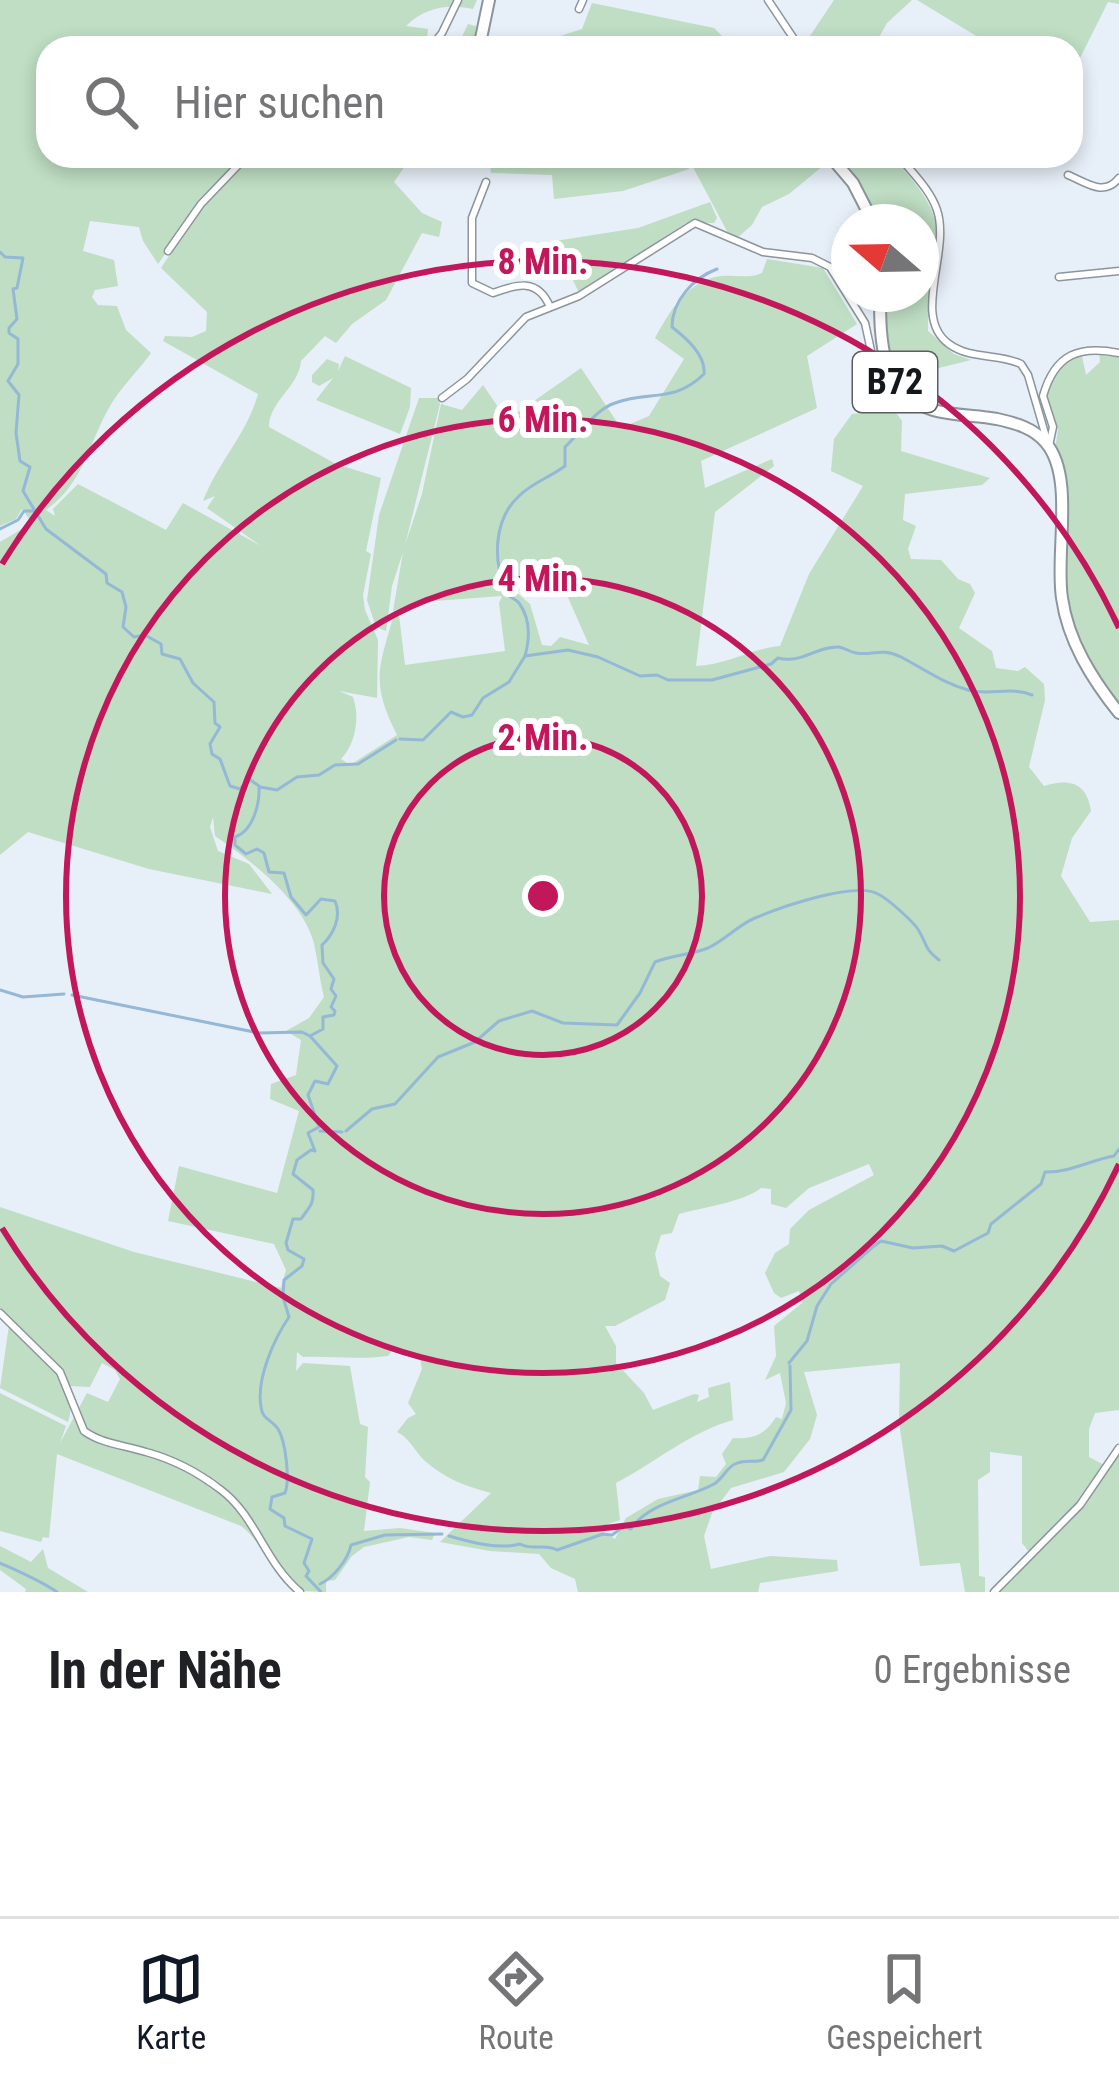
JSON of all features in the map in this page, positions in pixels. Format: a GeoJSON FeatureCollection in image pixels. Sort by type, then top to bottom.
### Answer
{"type":"FeatureCollection","features":[{"type":"Feature","properties":{"kind":"main road"},"geometry":{"type":"LineString","coordinates":[[482,36],[489,0]]}},
{"type":"Feature","properties":{"kind":"main road"},"geometry":{"type":"LineString","coordinates":[[841,168],[864,204]]}},
{"type":"Feature","properties":{"kind":"main road","name":"B72"},"geometry":{"type":"LineString","coordinates":[[881,312],[884,360],[899,388],[916,403],[1025,427],[1049,446]]}},
{"type":"Feature","properties":{"kind":"main road"},"geometry":{"type":"LineString","coordinates":[[1049,446],[1060,483],[1064,611],[1076,648],[1119,713]]}},
{"type":"Feature","properties":{"kind":"street"},"geometry":{"type":"LineString","coordinates":[[440,36],[458,0]]}},
{"type":"Feature","properties":{"kind":"street"},"geometry":{"type":"LineString","coordinates":[[579,9],[583,0]]}},
{"type":"Feature","properties":{"kind":"street"},"geometry":{"type":"LineString","coordinates":[[769,0],[791,36]]}},
{"type":"Feature","properties":{"kind":"street"},"geometry":{"type":"LineString","coordinates":[[168,251],[236,168]]}},
{"type":"Feature","properties":{"kind":"street"},"geometry":{"type":"LineString","coordinates":[[908,168],[930,196],[940,223],[941,255],[931,312],[937,333],[968,353],[1011,359],[1024,367],[1049,446]]}},
{"type":"Feature","properties":{"kind":"street"},"geometry":{"type":"LineString","coordinates":[[1069,176],[1101,189],[1110,188],[1119,178]]}},
{"type":"Feature","properties":{"kind":"street"},"geometry":{"type":"LineString","coordinates":[[486,182],[472,218],[472,283],[493,292],[515,284],[534,287],[550,307]]}},
{"type":"Feature","properties":{"kind":"street"},"geometry":{"type":"LineString","coordinates":[[442,398],[467,380],[526,317],[579,296],[686,225],[703,224],[768,254],[812,258],[830,267],[865,323],[880,392],[889,398],[899,388]]}},
{"type":"Feature","properties":{"kind":"street"},"geometry":{"type":"LineString","coordinates":[[1059,277],[1119,271]]}},
{"type":"Feature","properties":{"kind":"street"},"geometry":{"type":"LineString","coordinates":[[1049,446],[1053,428],[1042,396],[1055,371],[1078,351],[1094,348],[1119,353]]}},
{"type":"Feature","properties":{"kind":"street"},"geometry":{"type":"LineString","coordinates":[[0,1312],[60,1372],[84,1432],[103,1442],[170,1460],[220,1490],[240,1508],[277,1570],[300,1592]]}},
{"type":"Feature","properties":{"kind":"street"},"geometry":{"type":"LineString","coordinates":[[994,1592],[1080,1505],[1119,1448]]}},
{"type":"Feature","properties":{"kind":"green space"},"geometry":{"type":"Polygon","coordinates":[[[0,0],[477,0],[473,9],[437,8],[406,26],[428,29],[427,36],[36,36],[36,168],[235,168],[201,203],[158,264],[139,227],[90,221],[83,251],[114,260],[118,286],[95,290],[92,297],[98,305],[117,306],[126,330],[151,353],[110,406],[69,488],[46,510],[55,516],[53,509],[78,484],[166,530],[183,503],[261,546],[207,508],[215,496],[203,501],[258,394],[163,341],[165,336],[192,337],[206,331],[207,312],[161,268],[198,212],[240,168],[404,168],[394,182],[422,213],[442,222],[439,237],[422,233],[386,300],[352,324],[336,343],[325,336],[301,361],[270,418],[269,427],[336,464],[381,478],[366,551],[371,554],[363,595],[378,640],[377,698],[339,691],[353,697],[355,705],[353,738],[341,759],[350,765],[397,735],[380,687],[394,614],[399,615],[405,665],[505,651],[502,596],[420,602],[393,611],[403,552],[392,586],[386,631],[376,627],[367,600],[379,515],[419,398],[437,398],[440,404],[405,545],[422,494],[441,404],[462,410],[483,385],[507,420],[581,368],[621,428],[649,416],[684,359],[655,338],[686,293],[715,277],[762,273],[767,259],[823,268],[831,281],[831,312],[850,312],[857,324],[807,356],[817,408],[701,461],[705,488],[772,459],[774,466],[715,512],[696,666],[780,646],[809,574],[863,486],[831,471],[834,439],[852,414],[894,410],[902,421],[901,451],[990,478],[982,485],[905,494],[903,520],[916,526],[908,549],[911,559],[941,560],[975,593],[959,628],[992,651],[996,668],[1018,671],[1025,667],[1044,684],[1045,700],[1029,767],[1044,786],[1076,785],[1086,794],[1091,811],[1072,838],[1061,876],[1090,922],[1119,920],[1119,1410],[1095,1413],[1089,1429],[1089,1457],[1104,1465],[1079,1502],[1029,1552],[1022,1543],[1022,1456],[990,1452],[990,1472],[978,1480],[979,1576],[985,1577],[985,1592],[965,1592],[960,1563],[920,1566],[899,1422],[900,1363],[804,1372],[817,1415],[810,1439],[784,1472],[731,1488],[712,1513],[704,1536],[711,1569],[770,1556],[837,1560],[838,1571],[760,1583],[758,1592],[578,1592],[575,1579],[551,1568],[539,1554],[440,1542],[491,1493],[440,1472],[397,1432],[416,1414],[408,1403],[422,1369],[420,1358],[395,1347],[388,1356],[366,1358],[303,1357],[297,1352],[296,1371],[303,1363],[350,1366],[360,1424],[368,1427],[365,1477],[370,1482],[364,1531],[400,1528],[435,1533],[432,1540],[409,1537],[364,1547],[335,1580],[326,1581],[326,1592],[302,1591],[283,1575],[252,1525],[228,1498],[277,1570],[297,1592],[281,1577],[241,1526],[57,1454],[49,1538],[41,1542],[0,1531],[0,1393],[66,1426],[60,1443],[87,1393],[108,1402],[120,1379],[102,1363],[90,1387],[70,1386],[51,1357],[0,1308],[0,1207],[134,1252],[281,1288],[286,1270],[274,1244],[168,1221],[179,1166],[277,1193],[299,1111],[270,1099],[271,1084],[296,1075],[301,1040],[286,1031],[309,1018],[324,997],[307,925],[272,881],[215,836],[213,817],[210,827],[218,851],[249,864],[272,894],[149,869],[28,832],[0,855],[0,542],[32,523],[22,509],[16,519],[0,526],[0,0]],[[562,584],[514,590],[530,604],[542,645],[551,646],[560,637],[589,645],[562,584]],[[869,1164],[809,1188],[786,1208],[771,1204],[771,1189],[761,1188],[734,1201],[679,1214],[672,1233],[661,1235],[655,1254],[660,1276],[670,1283],[665,1300],[615,1326],[605,1326],[616,1346],[616,1363],[653,1410],[694,1394],[699,1395],[697,1402],[709,1397],[708,1388],[730,1382],[733,1420],[688,1440],[616,1483],[620,1520],[597,1528],[615,1539],[626,1518],[658,1499],[698,1490],[700,1476],[716,1477],[726,1464],[722,1454],[733,1438],[758,1435],[776,1417],[782,1419],[786,1403],[780,1373],[765,1380],[776,1356],[774,1326],[802,1303],[799,1291],[781,1298],[774,1293],[765,1273],[775,1253],[789,1244],[790,1229],[809,1210],[874,1175],[869,1164]]]}},
{"type":"Feature","properties":{"kind":"green space"},"geometry":{"type":"Polygon","coordinates":[[[834,0],[912,0],[880,36],[810,36],[834,0]]]}},
{"type":"Feature","properties":{"kind":"green space"},"geometry":{"type":"Polygon","coordinates":[[[917,0],[1119,0],[1119,4],[1108,2],[1083,52],[1083,36],[976,36],[917,0]]]}},
{"type":"Feature","properties":{"kind":"green space"},"geometry":{"type":"Polygon","coordinates":[[[592,3],[714,28],[722,36],[560,36],[582,29],[592,3]]]}},
{"type":"Feature","properties":{"kind":"green space"},"geometry":{"type":"Polygon","coordinates":[[[468,24],[476,26],[475,36],[462,36],[468,24]]]}},
{"type":"Feature","properties":{"kind":"green space"},"geometry":{"type":"Polygon","coordinates":[[[490,168],[689,169],[623,191],[554,199],[552,175],[491,173],[490,168]]]}},
{"type":"Feature","properties":{"kind":"green space"},"geometry":{"type":"Polygon","coordinates":[[[693,168],[821,168],[789,194],[762,207],[737,238],[728,233],[693,168]]]}},
{"type":"Feature","properties":{"kind":"green space"},"geometry":{"type":"Polygon","coordinates":[[[842,168],[902,168],[929,204],[865,204],[842,168]]]}},
{"type":"Feature","properties":{"kind":"green space"},"geometry":{"type":"Polygon","coordinates":[[[710,202],[717,218],[714,223],[686,223],[579,293],[555,241],[638,228],[710,202]]]}},
{"type":"Feature","properties":{"kind":"green space"},"geometry":{"type":"Polygon","coordinates":[[[885,312],[929,312],[928,331],[954,354],[971,360],[923,372],[904,370],[898,381],[886,349],[885,312]]]}},
{"type":"Feature","properties":{"kind":"green space"},"geometry":{"type":"Polygon","coordinates":[[[1099,351],[1119,355],[1119,705],[1086,656],[1067,607],[1055,449],[1058,430],[1045,398],[1068,361],[1081,352],[1086,375],[1100,362],[1099,351]]]}},
{"type":"Feature","properties":{"kind":"green space"},"geometry":{"type":"Polygon","coordinates":[[[345,356],[411,388],[400,434],[316,400],[333,378],[319,386],[312,382],[312,375],[327,359],[339,364],[338,371],[345,356]]]}},
{"type":"Feature","properties":{"kind":"green space"},"geometry":{"type":"Polygon","coordinates":[[[9,1325],[62,1381],[71,1408],[68,1422],[0,1388],[9,1325]]]}},
{"type":"Feature","properties":{"kind":"green space"},"geometry":{"type":"Polygon","coordinates":[[[1119,1448],[1119,1592],[994,1592],[1080,1505],[1119,1448]]]}},
{"type":"Feature","properties":{"kind":"green space"},"geometry":{"type":"Polygon","coordinates":[[[0,1546],[31,1562],[43,1549],[48,1568],[88,1592],[25,1592],[0,1570],[0,1546]]]}},
{"type":"Feature","properties":{"kind":"waterway"},"geometry":{"type":"LineString","coordinates":[[0,252],[23,258],[13,289],[17,319],[9,328],[18,339],[18,364],[8,381],[19,395],[20,461],[30,467],[23,491],[46,529],[106,574],[107,583],[122,592],[123,627],[134,637],[145,635],[161,644],[162,654],[180,659],[193,683],[214,702],[215,723],[220,727],[210,744],[212,754],[220,759],[230,786],[240,789],[249,779],[259,786],[254,816],[235,837],[235,845],[246,854],[257,849],[264,853],[269,872],[284,873],[291,897],[306,915],[321,899],[335,901],[337,907],[335,925],[322,945],[323,963],[334,979],[331,989],[336,996],[331,1007],[335,1011],[323,1017],[323,1029],[310,1036],[337,1066],[328,1084],[315,1081],[308,1095],[319,1127],[308,1133],[315,1151],[297,1160],[293,1174],[313,1190],[313,1199],[301,1219],[293,1219],[286,1243],[288,1250],[304,1259],[284,1280],[289,1317],[268,1360],[260,1396],[263,1414],[281,1435],[286,1461],[285,1493],[272,1497],[270,1509],[284,1518],[285,1526],[312,1539],[304,1563],[309,1571],[306,1576],[321,1592]]}},
{"type":"Feature","properties":{"kind":"waterway"},"geometry":{"type":"LineString","coordinates":[[525,656],[525,615],[507,594],[499,567],[504,517],[524,491],[565,466],[565,447],[601,410],[628,399],[682,389],[704,374],[698,354],[672,327],[673,317],[686,292],[717,269]]}},
{"type":"Feature","properties":{"kind":"waterway"},"geometry":{"type":"LineString","coordinates":[[0,529],[24,511],[37,511]]}},
{"type":"Feature","properties":{"kind":"waterway"},"geometry":{"type":"LineString","coordinates":[[400,739],[423,740],[451,712],[472,715],[483,698],[509,682],[525,656],[568,650],[598,657],[640,676],[712,680],[778,658],[795,659],[839,647],[856,653],[894,654],[968,690],[1032,695]]}},
{"type":"Feature","properties":{"kind":"waterway"},"geometry":{"type":"LineString","coordinates":[[260,787],[277,790],[297,777],[319,775],[335,765],[358,764],[396,740]]}},
{"type":"Feature","properties":{"kind":"waterway"},"geometry":{"type":"LineString","coordinates":[[346,1131],[372,1109],[395,1104],[438,1057],[475,1042],[499,1021],[532,1011],[563,1023],[617,1025],[655,962],[708,948],[749,921],[799,902],[853,891],[878,894],[912,922],[939,960]]}},
{"type":"Feature","properties":{"kind":"waterway"},"geometry":{"type":"LineString","coordinates":[[0,990],[23,997],[64,994]]}},
{"type":"Feature","properties":{"kind":"waterway"},"geometry":{"type":"LineString","coordinates":[[72,995],[259,1033],[310,1036]]}},
{"type":"Feature","properties":{"kind":"waterway"},"geometry":{"type":"LineString","coordinates":[[320,1131],[342,1132]]}},
{"type":"Feature","properties":{"kind":"waterway"},"geometry":{"type":"LineString","coordinates":[[789,1363],[807,1341],[817,1306],[831,1284],[881,1241],[954,1251],[988,1233],[991,1224],[1041,1184],[1045,1172],[1114,1156],[1119,1149]]}},
{"type":"Feature","properties":{"kind":"waterway"},"geometry":{"type":"LineString","coordinates":[[449,1536],[557,1550],[612,1535],[624,1526],[631,1529],[659,1507],[714,1484],[735,1464],[763,1460],[791,1410],[790,1366]]}},
{"type":"Feature","properties":{"kind":"waterway"},"geometry":{"type":"LineString","coordinates":[[320,1584],[339,1568],[351,1545],[385,1535],[442,1534]]}},
{"type":"Feature","properties":{"kind":"waterway"},"geometry":{"type":"LineString","coordinates":[[0,1563],[57,1592]]}}]}
